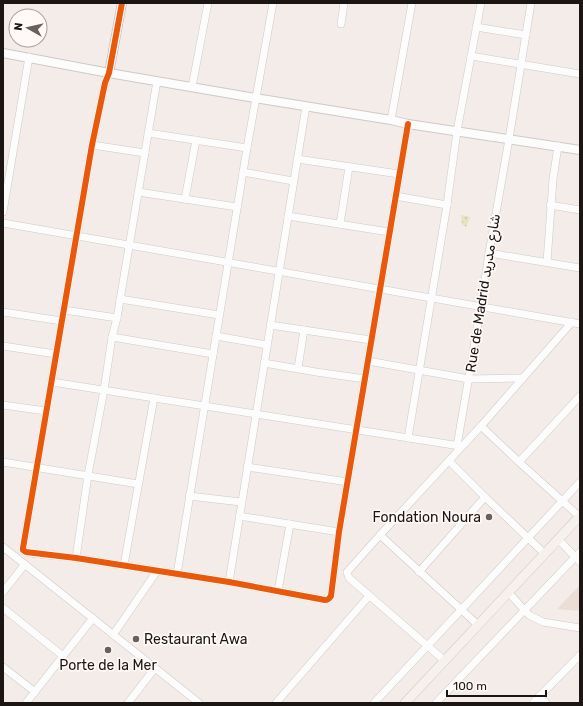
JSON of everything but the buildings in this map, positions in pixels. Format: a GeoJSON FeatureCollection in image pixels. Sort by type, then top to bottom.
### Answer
{"type":"FeatureCollection","features":[{"type":"Feature","properties":{"kind":"main road"},"geometry":{"type":"LineString","coordinates":[[405,703],[580,517]]}},
{"type":"Feature","properties":{"kind":"street"},"geometry":{"type":"LineString","coordinates":[[122,3],[109,74],[105,83],[92,145],[46,411],[23,548],[23,550],[29,553],[124,565],[325,600],[330,598],[339,532],[408,124]]}},
{"type":"Feature","properties":{"kind":"street"},"geometry":{"type":"LineString","coordinates":[[192,87],[208,3]]}},
{"type":"Feature","properties":{"kind":"street"},"geometry":{"type":"LineString","coordinates":[[177,574],[255,98],[273,3]]}},
{"type":"Feature","properties":{"kind":"street"},"geometry":{"type":"LineString","coordinates":[[341,24],[344,3]]}},
{"type":"Feature","properties":{"kind":"street"},"geometry":{"type":"LineString","coordinates":[[391,120],[412,3]]}},
{"type":"Feature","properties":{"kind":"street"},"geometry":{"type":"LineString","coordinates":[[408,438],[447,205],[457,131],[481,3]]}},
{"type":"Feature","properties":{"kind":"street","name":"Rue de Madrid شارع مدريد"},"geometry":{"type":"LineString","coordinates":[[459,446],[468,379],[522,65],[531,3]]}},
{"type":"Feature","properties":{"kind":"street"},"geometry":{"type":"LineString","coordinates":[[476,27],[526,35]]}},
{"type":"Feature","properties":{"kind":"street"},"geometry":{"type":"LineString","coordinates":[[3,53],[30,57],[109,74],[408,124],[580,150]]}},
{"type":"Feature","properties":{"kind":"street"},"geometry":{"type":"LineString","coordinates":[[471,56],[580,74]]}},
{"type":"Feature","properties":{"kind":"street"},"geometry":{"type":"LineString","coordinates":[[3,212],[30,57]]}},
{"type":"Feature","properties":{"kind":"street"},"geometry":{"type":"LineString","coordinates":[[76,558],[88,475],[112,337],[117,318],[157,81]]}},
{"type":"Feature","properties":{"kind":"street"},"geometry":{"type":"LineString","coordinates":[[228,582],[306,106]]}},
{"type":"Feature","properties":{"kind":"street"},"geometry":{"type":"LineString","coordinates":[[148,133],[247,148]]}},
{"type":"Feature","properties":{"kind":"street"},"geometry":{"type":"LineString","coordinates":[[185,199],[196,140]]}},
{"type":"Feature","properties":{"kind":"street"},"geometry":{"type":"LineString","coordinates":[[92,145],[145,153]]}},
{"type":"Feature","properties":{"kind":"street"},"geometry":{"type":"LineString","coordinates":[[547,262],[550,206],[558,146]]}},
{"type":"Feature","properties":{"kind":"street"},"geometry":{"type":"LineString","coordinates":[[297,159],[399,174]]}},
{"type":"Feature","properties":{"kind":"street"},"geometry":{"type":"LineString","coordinates":[[340,224],[349,167]]}},
{"type":"Feature","properties":{"kind":"street"},"geometry":{"type":"LineString","coordinates":[[243,172],[293,181]]}},
{"type":"Feature","properties":{"kind":"street"},"geometry":{"type":"LineString","coordinates":[[138,192],[237,207]]}},
{"type":"Feature","properties":{"kind":"street"},"geometry":{"type":"LineString","coordinates":[[395,196],[447,205]]}},
{"type":"Feature","properties":{"kind":"street"},"geometry":{"type":"LineString","coordinates":[[550,206],[580,210]]}},
{"type":"Feature","properties":{"kind":"street"},"geometry":{"type":"LineString","coordinates":[[288,216],[389,232]]}},
{"type":"Feature","properties":{"kind":"street"},"geometry":{"type":"LineString","coordinates":[[3,223],[580,324]]}},
{"type":"Feature","properties":{"kind":"street"},"geometry":{"type":"LineString","coordinates":[[489,253],[580,268]]}},
{"type":"Feature","properties":{"kind":"street"},"geometry":{"type":"LineString","coordinates":[[120,298],[219,315]]}},
{"type":"Feature","properties":{"kind":"street"},"geometry":{"type":"LineString","coordinates":[[64,310],[117,318]]}},
{"type":"Feature","properties":{"kind":"street"},"geometry":{"type":"LineString","coordinates":[[3,312],[62,321]]}},
{"type":"Feature","properties":{"kind":"street"},"geometry":{"type":"LineString","coordinates":[[445,661],[349,578],[347,572],[449,461],[459,446],[481,426],[572,322]]}},
{"type":"Feature","properties":{"kind":"street"},"geometry":{"type":"LineString","coordinates":[[270,325],[371,340]]}},
{"type":"Feature","properties":{"kind":"street"},"geometry":{"type":"LineString","coordinates":[[298,368],[304,330]]}},
{"type":"Feature","properties":{"kind":"street"},"geometry":{"type":"LineString","coordinates":[[216,336],[267,345]]}},
{"type":"Feature","properties":{"kind":"street"},"geometry":{"type":"LineString","coordinates":[[112,337],[213,354]]}},
{"type":"Feature","properties":{"kind":"street"},"geometry":{"type":"LineString","coordinates":[[3,346],[56,354]]}},
{"type":"Feature","properties":{"kind":"street"},"geometry":{"type":"LineString","coordinates":[[368,361],[468,379],[523,378]]}},
{"type":"Feature","properties":{"kind":"street"},"geometry":{"type":"LineString","coordinates":[[264,363],[365,379]]}},
{"type":"Feature","properties":{"kind":"street"},"geometry":{"type":"LineString","coordinates":[[52,382],[459,446]]}},
{"type":"Feature","properties":{"kind":"street"},"geometry":{"type":"LineString","coordinates":[[519,462],[580,396]]}},
{"type":"Feature","properties":{"kind":"street"},"geometry":{"type":"LineString","coordinates":[[124,565],[154,398]]}},
{"type":"Feature","properties":{"kind":"street"},"geometry":{"type":"LineString","coordinates":[[3,405],[46,411]]}},
{"type":"Feature","properties":{"kind":"street"},"geometry":{"type":"LineString","coordinates":[[481,426],[580,517]]}},
{"type":"Feature","properties":{"kind":"street"},"geometry":{"type":"LineString","coordinates":[[449,461],[485,498],[545,554]]}},
{"type":"Feature","properties":{"kind":"street"},"geometry":{"type":"LineString","coordinates":[[3,462],[138,484]]}},
{"type":"Feature","properties":{"kind":"street"},"geometry":{"type":"LineString","coordinates":[[247,467],[348,482]]}},
{"type":"Feature","properties":{"kind":"street"},"geometry":{"type":"LineString","coordinates":[[374,703],[580,482]]}},
{"type":"Feature","properties":{"kind":"street"},"geometry":{"type":"LineString","coordinates":[[189,496],[241,502]]}},
{"type":"Feature","properties":{"kind":"street"},"geometry":{"type":"LineString","coordinates":[[419,572],[485,498]]}},
{"type":"Feature","properties":{"kind":"street"},"geometry":{"type":"LineString","coordinates":[[239,516],[339,532]]}},
{"type":"Feature","properties":{"kind":"street"},"geometry":{"type":"LineString","coordinates":[[278,591],[290,524]]}},
{"type":"Feature","properties":{"kind":"street"},"geometry":{"type":"LineString","coordinates":[[380,535],[478,625]]}},
{"type":"Feature","properties":{"kind":"street"},"geometry":{"type":"LineString","coordinates":[[436,703],[578,557],[558,539]]}},
{"type":"Feature","properties":{"kind":"street"},"geometry":{"type":"LineString","coordinates":[[3,547],[155,668],[190,700],[199,703]]}},
{"type":"Feature","properties":{"kind":"street"},"geometry":{"type":"LineString","coordinates":[[3,592],[25,564]]}},
{"type":"Feature","properties":{"kind":"street"},"geometry":{"type":"LineString","coordinates":[[113,635],[157,571]]}},
{"type":"Feature","properties":{"kind":"street"},"geometry":{"type":"LineString","coordinates":[[508,593],[529,615],[543,622],[580,628]]}},
{"type":"Feature","properties":{"kind":"street"},"geometry":{"type":"LineString","coordinates":[[276,703],[369,596]]}},
{"type":"Feature","properties":{"kind":"street"},"geometry":{"type":"LineString","coordinates":[[3,608],[62,656]]}},
{"type":"Feature","properties":{"kind":"street"},"geometry":{"type":"LineString","coordinates":[[26,703],[93,618]]}},
{"type":"Feature","properties":{"kind":"street"},"geometry":{"type":"LineString","coordinates":[[533,703],[580,655]]}},
{"type":"Feature","properties":{"kind":"street"},"geometry":{"type":"LineString","coordinates":[[3,667],[35,692]]}},
{"type":"Feature","properties":{"kind":"street"},"geometry":{"type":"LineString","coordinates":[[128,703],[155,668]]}},
{"type":"Feature","properties":{"kind":"street"},"geometry":{"type":"LineString","coordinates":[[539,696],[546,703]]}},
{"type":"Feature","properties":{"kind":"shaded area"},"geometry":{"type":"Polygon","coordinates":[[[580,585],[580,611],[557,609],[580,585]]]}},
{"type":"Feature","properties":{"kind":"green space"},"geometry":{"type":"Polygon","coordinates":[[[461,215],[470,217],[466,227],[462,224],[461,215]]]}},
{"type":"Feature","properties":{"kind":"cycle path"},"geometry":{"type":"LineString","coordinates":[[122,3],[109,73],[105,83],[92,145],[23,548],[26,552],[76,558],[229,582],[325,600],[330,598],[339,532],[408,124]]}},
{"type":"Feature","properties":{"kind":"place","name":"Fondation Noura"},"geometry":{"type":"Point","coordinates":[489,517]}},
{"type":"Feature","properties":{"kind":"place","name":"Restaurant Awa"},"geometry":{"type":"Point","coordinates":[136,639]}},
{"type":"Feature","properties":{"kind":"place","name":"Porte de la Mer"},"geometry":{"type":"Point","coordinates":[108,650]}}]}
